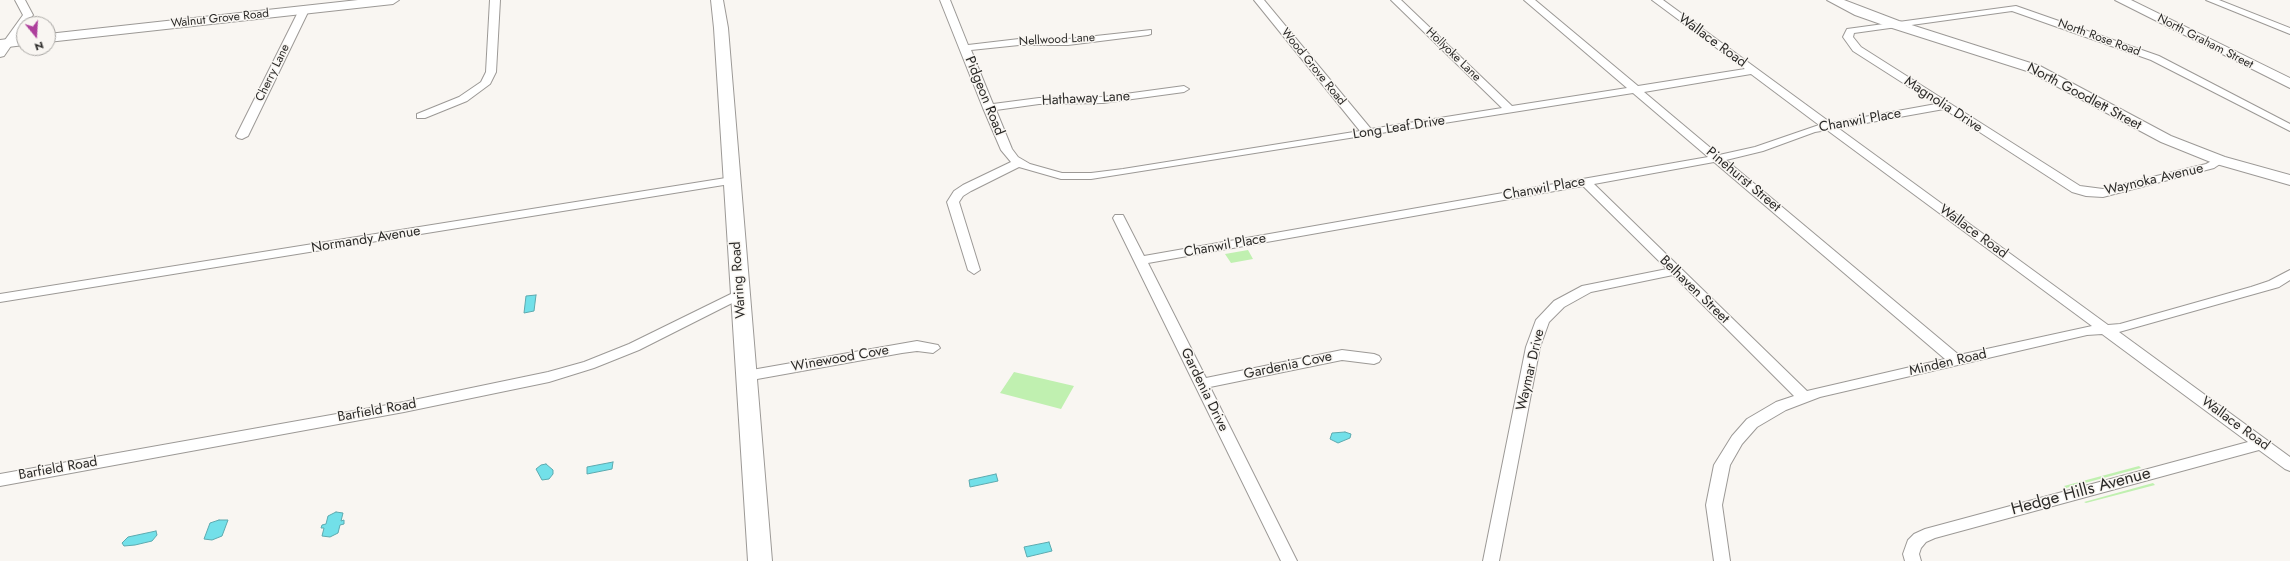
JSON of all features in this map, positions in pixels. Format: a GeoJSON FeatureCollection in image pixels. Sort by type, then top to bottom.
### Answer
{"type":"FeatureCollection","features":[{"type":"Feature","properties":{"kind":"main road","name":"Walnut Grove Road"},"geometry":{"type":"LineString","coordinates":[[56,37],[393,0]]}},
{"type":"Feature","properties":{"kind":"main road","name":"Waring Road"},"geometry":{"type":"LineString","coordinates":[[717,0],[721,28],[739,294],[760,561]]}},
{"type":"Feature","properties":{"kind":"main road","name":"North Goodlett Street"},"geometry":{"type":"LineString","coordinates":[[1833,0],[1860,12],[1894,24],[1992,54],[2035,69],[2141,128],[2219,160],[2290,180]]}},
{"type":"Feature","properties":{"kind":"main road","name":"North Graham Street"},"geometry":{"type":"LineString","coordinates":[[2121,0],[2290,84]]}},
{"type":"Feature","properties":{"kind":"main road"},"geometry":{"type":"LineString","coordinates":[[3,47],[16,43]]}},
{"type":"Feature","properties":{"kind":"street"},"geometry":{"type":"LineString","coordinates":[[3,47],[28,15],[20,0]]}},
{"type":"Feature","properties":{"kind":"street"},"geometry":{"type":"LineString","coordinates":[[421,116],[463,98],[485,84],[490,72],[495,0]]}},
{"type":"Feature","properties":{"kind":"street","name":"Pidgeon Road"},"geometry":{"type":"LineString","coordinates":[[945,0],[988,108],[1007,150],[1019,162],[1044,172]]}},
{"type":"Feature","properties":{"kind":"street","name":"Wood Grove Road"},"geometry":{"type":"LineString","coordinates":[[1259,0],[1368,133]]}},
{"type":"Feature","properties":{"kind":"street","name":"Hollyoke Lane"},"geometry":{"type":"LineString","coordinates":[[1396,0],[1510,110]]}},
{"type":"Feature","properties":{"kind":"street","name":"Pinehurst Street"},"geometry":{"type":"LineString","coordinates":[[1529,0],[1958,360]]}},
{"type":"Feature","properties":{"kind":"street","name":"Wallace Road"},"geometry":{"type":"LineString","coordinates":[[1657,0],[2290,465]]}},
{"type":"Feature","properties":{"kind":"street"},"geometry":{"type":"LineString","coordinates":[[2211,0],[2287,29]]}},
{"type":"Feature","properties":{"kind":"street","name":"North Rose Road"},"geometry":{"type":"LineString","coordinates":[[1894,24],[2013,8],[2030,12],[2155,58],[2290,128]]}},
{"type":"Feature","properties":{"kind":"street","name":"Cherry Lane"},"geometry":{"type":"LineString","coordinates":[[242,136],[304,10]]}},
{"type":"Feature","properties":{"kind":"street","name":"Magnolia Drive"},"geometry":{"type":"LineString","coordinates":[[1894,24],[1850,31],[1848,37],[1857,49],[2067,185],[2086,195]]}},
{"type":"Feature","properties":{"kind":"street","name":"Nellwood Lane"},"geometry":{"type":"LineString","coordinates":[[965,48],[1019,42],[1068,42],[1148,32]]}},
{"type":"Feature","properties":{"kind":"street","name":"Long Leaf Drive"},"geometry":{"type":"LineString","coordinates":[[1044,172],[1061,176],[1091,176],[1753,71]]}},
{"type":"Feature","properties":{"kind":"street","name":"Hathaway Lane"},"geometry":{"type":"LineString","coordinates":[[988,108],[1039,101],[1103,100],[1184,89]]}},
{"type":"Feature","properties":{"kind":"street","name":"Chanwil Place"},"geometry":{"type":"LineString","coordinates":[[1140,261],[1717,158],[1754,150],[1804,131],[1945,106]]}},
{"type":"Feature","properties":{"kind":"street","name":"Waynoka Avenue"},"geometry":{"type":"LineString","coordinates":[[2086,195],[2103,193],[2200,169],[2219,160]]}},
{"type":"Feature","properties":{"kind":"street"},"geometry":{"type":"LineString","coordinates":[[974,270],[953,202],[958,194],[967,188],[1019,162]]}},
{"type":"Feature","properties":{"kind":"street","name":"Normandy Avenue"},"geometry":{"type":"LineString","coordinates":[[0,298],[732,181]]}},
{"type":"Feature","properties":{"kind":"street","name":"Belhaven Street"},"geometry":{"type":"LineString","coordinates":[[1585,181],[1804,397]]}},
{"type":"Feature","properties":{"kind":"street","name":"Gardenia Drive"},"geometry":{"type":"LineString","coordinates":[[1119,218],[1289,561]]}},
{"type":"Feature","properties":{"kind":"street","name":"Waymar Drive"},"geometry":{"type":"LineString","coordinates":[[1491,561],[1533,347],[1543,320],[1559,304],[1582,291],[1675,271]]}},
{"type":"Feature","properties":{"kind":"street","name":"Minden Road"},"geometry":{"type":"LineString","coordinates":[[1722,561],[1714,505],[1719,475],[1729,452],[1752,423],[1781,406],[1804,397],[1958,360],[2087,331],[2106,330],[2256,290],[2274,284],[2290,274]]}},
{"type":"Feature","properties":{"kind":"street","name":"Barfield Road"},"geometry":{"type":"LineString","coordinates":[[0,480],[404,407],[549,377],[589,365],[634,347],[739,294]]}},
{"type":"Feature","properties":{"kind":"street","name":"Winewood Cove"},"geometry":{"type":"LineString","coordinates":[[746,376],[902,348],[922,346],[934,348]]}},
{"type":"Feature","properties":{"kind":"street","name":"Gardenia Cove"},"geometry":{"type":"LineString","coordinates":[[1201,384],[1342,355],[1360,355],[1374,359]]}},
{"type":"Feature","properties":{"kind":"street","name":"Hedge Hills Avenue"},"geometry":{"type":"LineString","coordinates":[[1912,558],[1914,545],[1920,538],[1931,533],[2262,444]]}},
{"type":"Feature","properties":{"kind":"green space"},"geometry":{"type":"Polygon","coordinates":[[[1248,250],[1253,259],[1231,263],[1225,254],[1248,250]]]}},
{"type":"Feature","properties":{"kind":"green space"},"geometry":{"type":"Polygon","coordinates":[[[1014,372],[1074,386],[1061,409],[1000,393],[1014,372]]]}},
{"type":"Feature","properties":{"kind":"green space"},"geometry":{"type":"Polygon","coordinates":[[[2139,466],[2141,468],[2066,488],[2064,486],[2139,466]]]}},
{"type":"Feature","properties":{"kind":"green space"},"geometry":{"type":"Polygon","coordinates":[[[2153,483],[2155,485],[2086,503],[2084,502],[2153,483]]]}},
{"type":"Feature","properties":{"kind":"water"},"geometry":{"type":"Polygon","coordinates":[[[536,295],[534,311],[524,313],[526,296],[536,295]]]}},
{"type":"Feature","properties":{"kind":"water"},"geometry":{"type":"Polygon","coordinates":[[[1345,432],[1351,434],[1350,438],[1338,443],[1330,439],[1332,433],[1345,432]]]}},
{"type":"Feature","properties":{"kind":"water"},"geometry":{"type":"Polygon","coordinates":[[[613,462],[612,469],[587,474],[587,467],[613,462]]]}},
{"type":"Feature","properties":{"kind":"water"},"geometry":{"type":"Polygon","coordinates":[[[546,464],[553,470],[553,474],[549,479],[542,480],[536,469],[541,465],[546,464]]]}},
{"type":"Feature","properties":{"kind":"water"},"geometry":{"type":"Polygon","coordinates":[[[996,474],[998,481],[970,487],[969,480],[996,474]]]}},
{"type":"Feature","properties":{"kind":"water"},"geometry":{"type":"Polygon","coordinates":[[[336,512],[343,513],[341,521],[344,520],[344,524],[340,525],[338,533],[330,537],[322,536],[324,528],[321,528],[322,525],[326,524],[328,516],[336,512]]]}},
{"type":"Feature","properties":{"kind":"water"},"geometry":{"type":"Polygon","coordinates":[[[219,520],[228,520],[222,536],[212,540],[204,539],[210,523],[219,520]]]}},
{"type":"Feature","properties":{"kind":"water"},"geometry":{"type":"Polygon","coordinates":[[[156,531],[157,535],[152,541],[124,546],[122,543],[128,537],[156,531]]]}},
{"type":"Feature","properties":{"kind":"water"},"geometry":{"type":"Polygon","coordinates":[[[1049,542],[1052,551],[1027,557],[1024,547],[1049,542]]]}}]}
